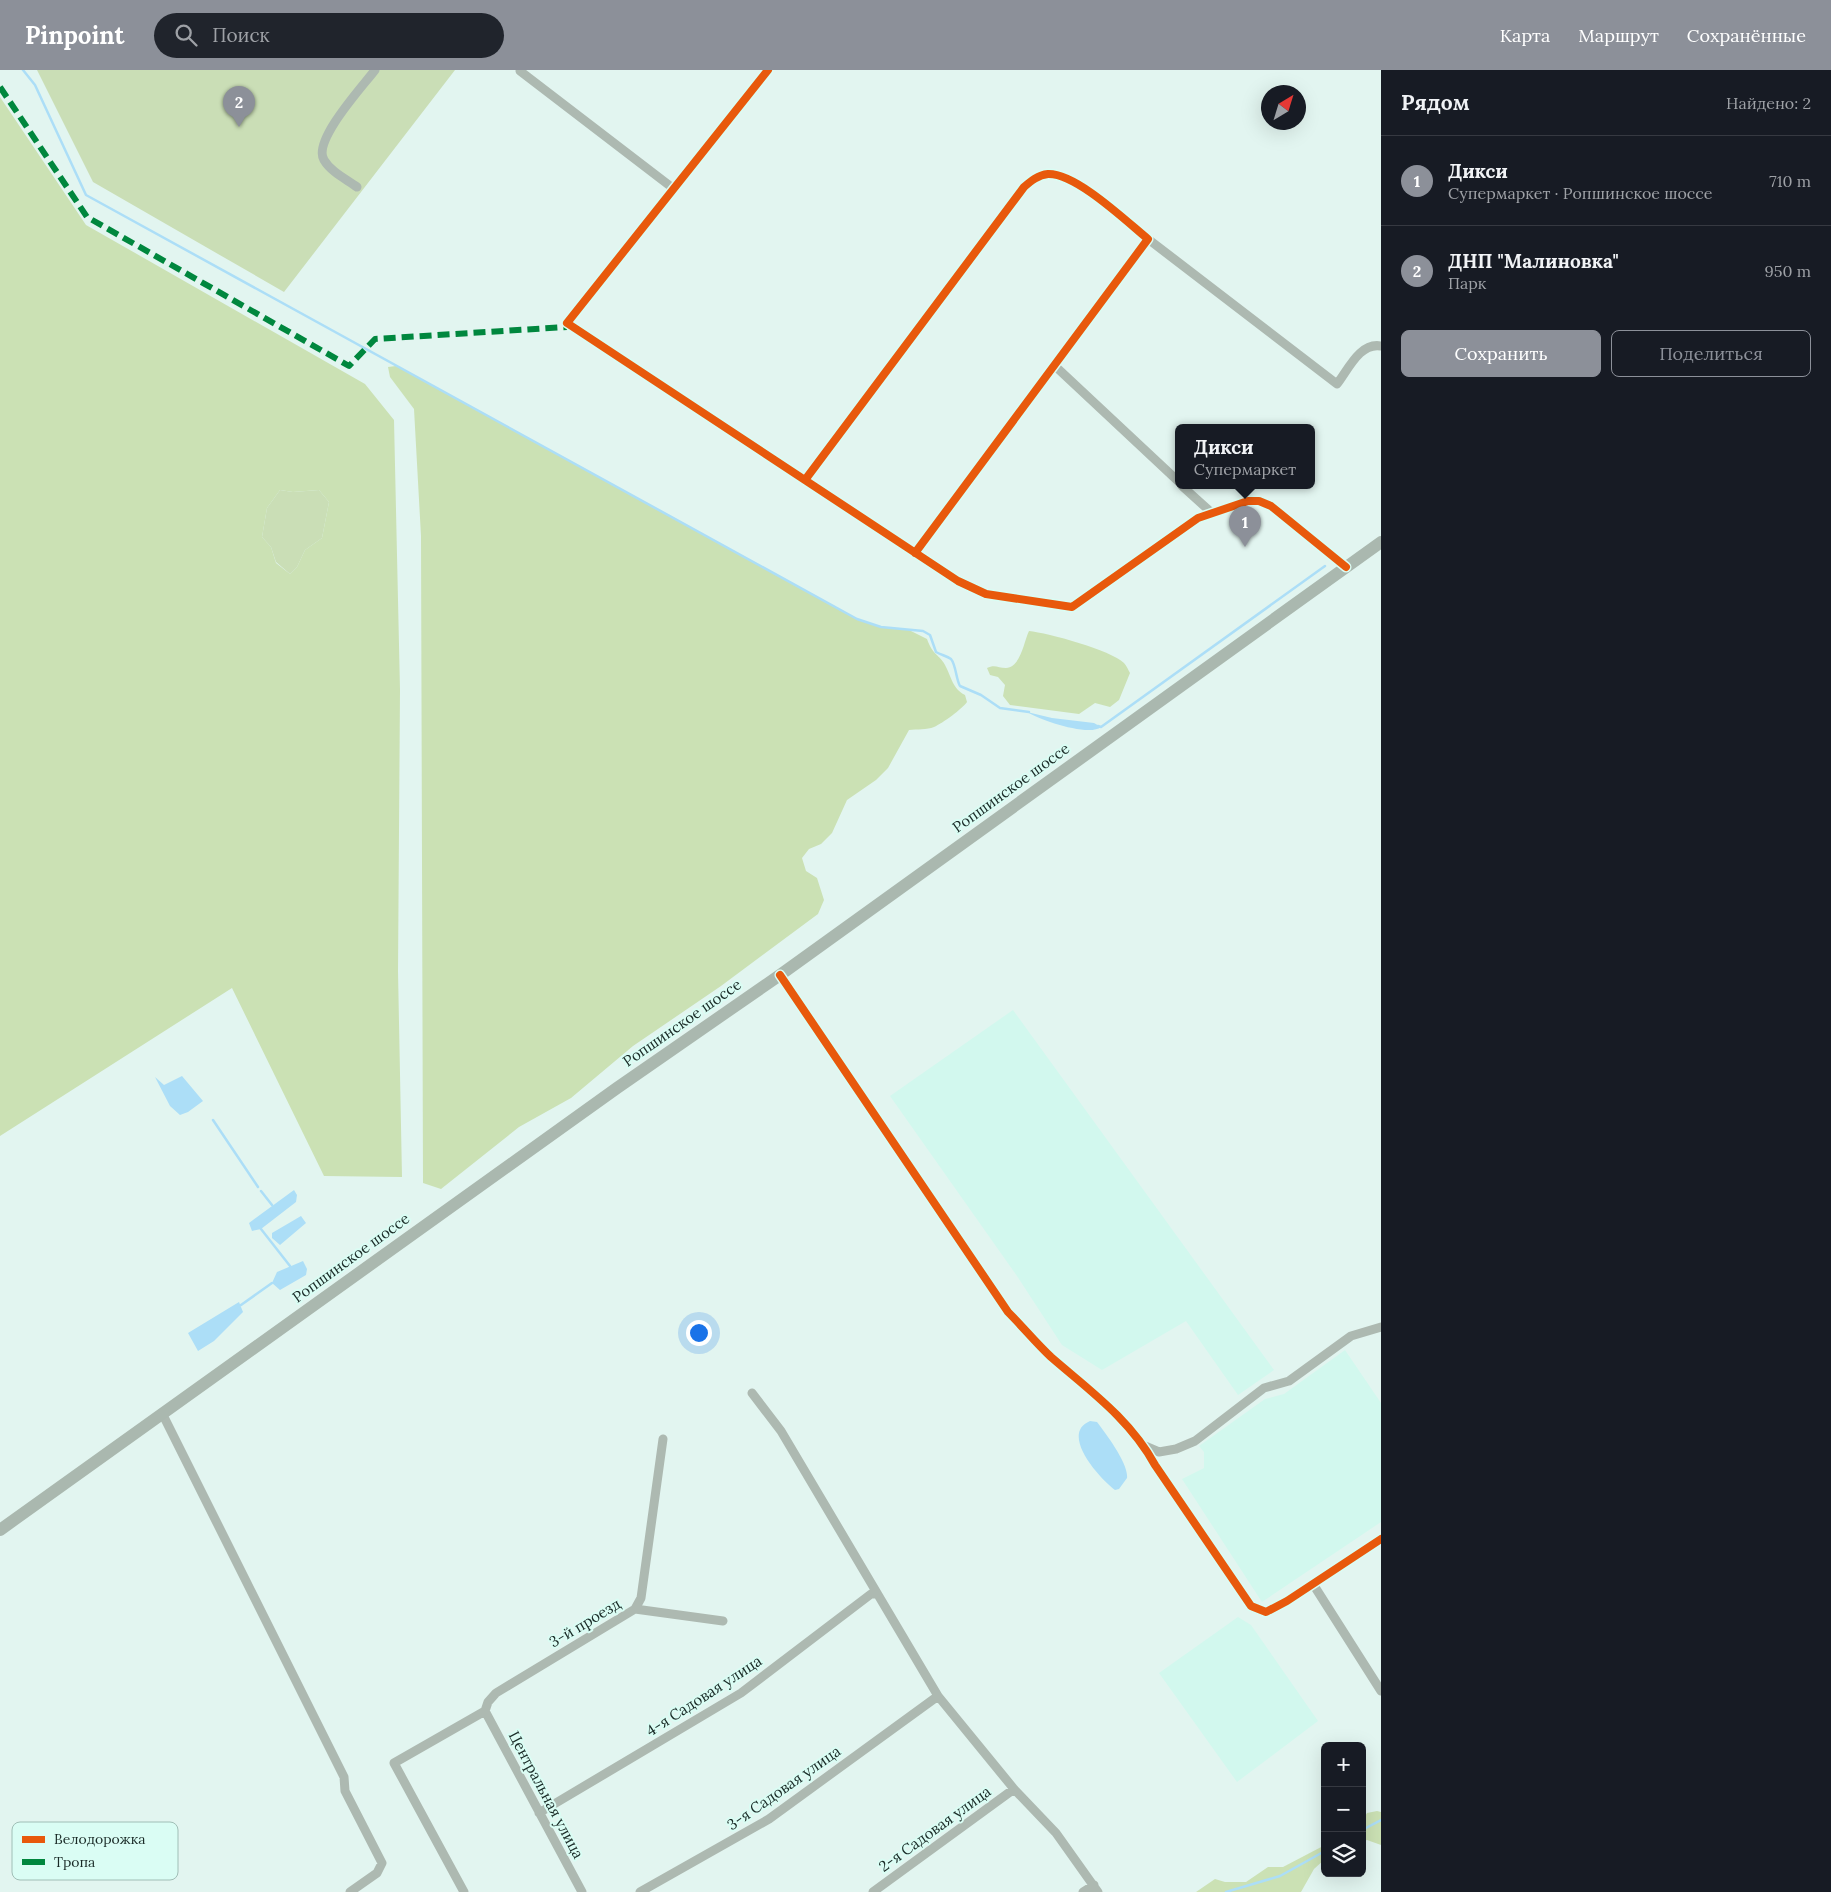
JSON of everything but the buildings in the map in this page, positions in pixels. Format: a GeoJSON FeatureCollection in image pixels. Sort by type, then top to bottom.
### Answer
{"type":"FeatureCollection","features":[{"type":"Feature","properties":{"kind":"main road","name":"Ропшинское шоссе"},"geometry":{"type":"LineString","coordinates":[[0,1530],[617,1088],[780,975],[1381,542]]}},
{"type":"Feature","properties":{"kind":"street"},"geometry":{"type":"LineString","coordinates":[[768,70],[567,324],[958,581],[986,594],[1072,608],[1198,518],[1248,501],[1259,501],[1271,506],[1346,568]]}},
{"type":"Feature","properties":{"kind":"street"},"geometry":{"type":"LineString","coordinates":[[357,187],[333,170],[323,160],[321,148],[326,134],[372,71]]}},
{"type":"Feature","properties":{"kind":"street"},"geometry":{"type":"LineString","coordinates":[[520,71],[674,189]]}},
{"type":"Feature","properties":{"kind":"street"},"geometry":{"type":"LineString","coordinates":[[805,480],[1018,194],[1033,179],[1047,174],[1061,176],[1080,186],[1337,384],[1362,350],[1375,345],[1381,346]]}},
{"type":"Feature","properties":{"kind":"street"},"geometry":{"type":"LineString","coordinates":[[915,553],[1148,239]]}},
{"type":"Feature","properties":{"kind":"street"},"geometry":{"type":"LineString","coordinates":[[1055,366],[1175,478]]}},
{"type":"Feature","properties":{"kind":"street"},"geometry":{"type":"LineString","coordinates":[[1185,489],[1212,513]]}},
{"type":"Feature","properties":{"kind":"street"},"geometry":{"type":"LineString","coordinates":[[780,975],[1008,1312],[1050,1356],[1087,1385],[1145,1446],[1155,1465],[1251,1606],[1266,1612],[1313,1584],[1379,1540]]}},
{"type":"Feature","properties":{"kind":"street"},"geometry":{"type":"LineString","coordinates":[[1145,1446],[1159,1452],[1176,1449],[1195,1441],[1264,1388],[1289,1381],[1351,1336],[1381,1327]]}},
{"type":"Feature","properties":{"kind":"street"},"geometry":{"type":"LineString","coordinates":[[752,1393],[781,1431],[938,1696],[1014,1789],[1056,1833],[1096,1888],[1084,1892]]}},
{"type":"Feature","properties":{"kind":"street"},"geometry":{"type":"LineString","coordinates":[[162,1413],[344,1777],[345,1791],[382,1864],[378,1873],[350,1892]]}},
{"type":"Feature","properties":{"kind":"street","name":"3-й проезд"},"geometry":{"type":"LineString","coordinates":[[485,1710],[488,1702],[496,1693],[634,1609],[641,1598],[663,1439]]}},
{"type":"Feature","properties":{"kind":"street"},"geometry":{"type":"LineString","coordinates":[[1313,1584],[1381,1690]]}},
{"type":"Feature","properties":{"kind":"street","name":"4-я Садовая улица"},"geometry":{"type":"LineString","coordinates":[[540,1813],[741,1693],[871,1594],[877,1594]]}},
{"type":"Feature","properties":{"kind":"street"},"geometry":{"type":"LineString","coordinates":[[634,1609],[723,1621]]}},
{"type":"Feature","properties":{"kind":"street","name":"3-я Садовая улица"},"geometry":{"type":"LineString","coordinates":[[640,1892],[768,1819],[938,1696]]}},
{"type":"Feature","properties":{"kind":"street"},"geometry":{"type":"LineString","coordinates":[[464,1892],[394,1763],[485,1710]]}},
{"type":"Feature","properties":{"kind":"street","name":"Центральная улица"},"geometry":{"type":"LineString","coordinates":[[485,1710],[582,1892]]}},
{"type":"Feature","properties":{"kind":"street","name":"2-я Садовая улица"},"geometry":{"type":"LineString","coordinates":[[873,1892],[1014,1789]]}},
{"type":"Feature","properties":{"kind":"shaded area"},"geometry":{"type":"Polygon","coordinates":[[[37,70],[455,70],[284,292],[93,182],[37,70]]]}},
{"type":"Feature","properties":{"kind":"shaded area"},"geometry":{"type":"Polygon","coordinates":[[[280,490],[293,492],[319,490],[329,502],[322,538],[305,550],[297,567],[290,574],[276,562],[271,547],[262,537],[267,508],[280,490]]]}},
{"type":"Feature","properties":{"kind":"shaded area"},"geometry":{"type":"Polygon","coordinates":[[[1013,1010],[1274,1370],[1238,1395],[1186,1321],[1102,1370],[1062,1345],[1017,1276],[890,1096],[1013,1010]]]}},
{"type":"Feature","properties":{"kind":"shaded area"},"geometry":{"type":"Polygon","coordinates":[[[1345,1350],[1381,1403],[1381,1522],[1262,1602],[1182,1479],[1204,1468],[1204,1452],[1199,1446],[1265,1399],[1284,1394],[1345,1350]]]}},
{"type":"Feature","properties":{"kind":"shaded area"},"geometry":{"type":"Polygon","coordinates":[[[1238,1617],[1251,1625],[1318,1721],[1237,1782],[1159,1673],[1238,1617]]]}},
{"type":"Feature","properties":{"kind":"green space"},"geometry":{"type":"Polygon","coordinates":[[[0,97],[86,225],[365,384],[394,420],[400,690],[398,971],[402,1177],[324,1176],[232,988],[0,1136],[0,97]],[[280,490],[267,508],[262,537],[271,547],[276,563],[290,574],[297,567],[305,550],[322,538],[329,502],[319,490],[293,492],[280,490]]]}},
{"type":"Feature","properties":{"kind":"green space"},"geometry":{"type":"Polygon","coordinates":[[[396,366],[857,619],[881,627],[909,630],[927,639],[934,652],[945,665],[955,686],[965,695],[967,702],[952,716],[934,727],[909,730],[888,768],[876,780],[847,800],[832,833],[821,844],[809,849],[802,858],[806,871],[817,878],[824,900],[818,914],[721,986],[633,1046],[571,1098],[519,1127],[441,1189],[423,1183],[421,536],[414,409],[390,377],[388,367],[396,366]]]}},
{"type":"Feature","properties":{"kind":"green space"},"geometry":{"type":"Polygon","coordinates":[[[1029,631],[1050,635],[1093,648],[1124,663],[1130,673],[1119,700],[1110,707],[1095,703],[1079,714],[1010,705],[1003,696],[1005,685],[998,677],[990,675],[987,668],[994,666],[1011,667],[1019,658],[1029,631]]]}},
{"type":"Feature","properties":{"kind":"green space"},"geometry":{"type":"Polygon","coordinates":[[[1381,1812],[1381,1845],[1366,1840],[1367,1813],[1381,1812]]]}},
{"type":"Feature","properties":{"kind":"green space"},"geometry":{"type":"Polygon","coordinates":[[[1321,1847],[1321,1863],[1314,1869],[1301,1892],[1196,1892],[1215,1879],[1225,1882],[1246,1882],[1268,1867],[1283,1867],[1321,1847]]]}},
{"type":"Feature","properties":{"kind":"water"},"geometry":{"type":"Polygon","coordinates":[[[1027,712],[1052,718],[1094,723],[1101,727],[1095,730],[1076,729],[1053,723],[1027,712]]]}},
{"type":"Feature","properties":{"kind":"water"},"geometry":{"type":"Polygon","coordinates":[[[182,1076],[203,1101],[188,1112],[180,1115],[170,1106],[155,1077],[164,1085],[182,1076]]]}},
{"type":"Feature","properties":{"kind":"water"},"geometry":{"type":"Polygon","coordinates":[[[294,1190],[297,1195],[296,1202],[261,1229],[252,1231],[249,1223],[294,1190]]]}},
{"type":"Feature","properties":{"kind":"water"},"geometry":{"type":"Polygon","coordinates":[[[301,1216],[306,1223],[280,1245],[272,1238],[272,1233],[301,1216]]]}},
{"type":"Feature","properties":{"kind":"water"},"geometry":{"type":"Polygon","coordinates":[[[303,1261],[307,1269],[306,1275],[280,1290],[272,1283],[277,1272],[303,1261]]]}},
{"type":"Feature","properties":{"kind":"water"},"geometry":{"type":"Polygon","coordinates":[[[239,1302],[243,1312],[214,1341],[198,1351],[188,1333],[239,1302]]]}},
{"type":"Feature","properties":{"kind":"water"},"geometry":{"type":"Polygon","coordinates":[[[1090,1421],[1097,1422],[1116,1449],[1127,1472],[1127,1478],[1119,1489],[1115,1490],[1100,1476],[1092,1467],[1080,1446],[1079,1436],[1082,1427],[1090,1421]]]}},
{"type":"Feature","properties":{"kind":"waterway"},"geometry":{"type":"LineString","coordinates":[[23,70],[35,85],[86,195],[857,619],[881,627],[923,631],[930,635],[936,652],[951,659],[960,686],[981,695],[1000,708],[1029,712]]}},
{"type":"Feature","properties":{"kind":"waterway"},"geometry":{"type":"LineString","coordinates":[[1098,726],[1101,727],[1325,566]]}},
{"type":"Feature","properties":{"kind":"waterway"},"geometry":{"type":"LineString","coordinates":[[213,1120],[258,1187]]}},
{"type":"Feature","properties":{"kind":"waterway"},"geometry":{"type":"LineString","coordinates":[[261,1191],[272,1205]]}},
{"type":"Feature","properties":{"kind":"waterway"},"geometry":{"type":"LineString","coordinates":[[261,1229],[290,1266]]}},
{"type":"Feature","properties":{"kind":"waterway"},"geometry":{"type":"LineString","coordinates":[[241,1305],[272,1283]]}},
{"type":"Feature","properties":{"kind":"waterway"},"geometry":{"type":"LineString","coordinates":[[1366,1828],[1381,1820]]}},
{"type":"Feature","properties":{"kind":"waterway"},"geometry":{"type":"LineString","coordinates":[[1226,1892],[1280,1876],[1321,1853]]}},
{"type":"Feature","properties":{"kind":"marked path"},"geometry":{"type":"LineString","coordinates":[[0,87],[87,217],[349,366],[375,339],[567,327]]}},
{"type":"Feature","properties":{"kind":"cycle path"},"geometry":{"type":"LineString","coordinates":[[768,70],[567,323],[958,581],[986,594],[1072,607],[1198,518],[1248,501],[1259,501],[1271,506],[1346,567]]}},
{"type":"Feature","properties":{"kind":"cycle path"},"geometry":{"type":"LineString","coordinates":[[805,480],[1024,187],[1038,177],[1048,174],[1072,181],[1086,189],[1148,239],[915,553]]}},
{"type":"Feature","properties":{"kind":"cycle path"},"geometry":{"type":"LineString","coordinates":[[780,975],[1008,1312],[1045,1352],[1108,1406],[1134,1433],[1251,1606],[1266,1612],[1287,1601],[1381,1539]]}},
{"type":"Feature","properties":{"kind":"place","name":"ДНП \"Малиновка\""},"geometry":{"type":"Point","coordinates":[239,127]}},
{"type":"Feature","properties":{"kind":"place","name":"Дикси"},"geometry":{"type":"Point","coordinates":[1245,547]}}]}
